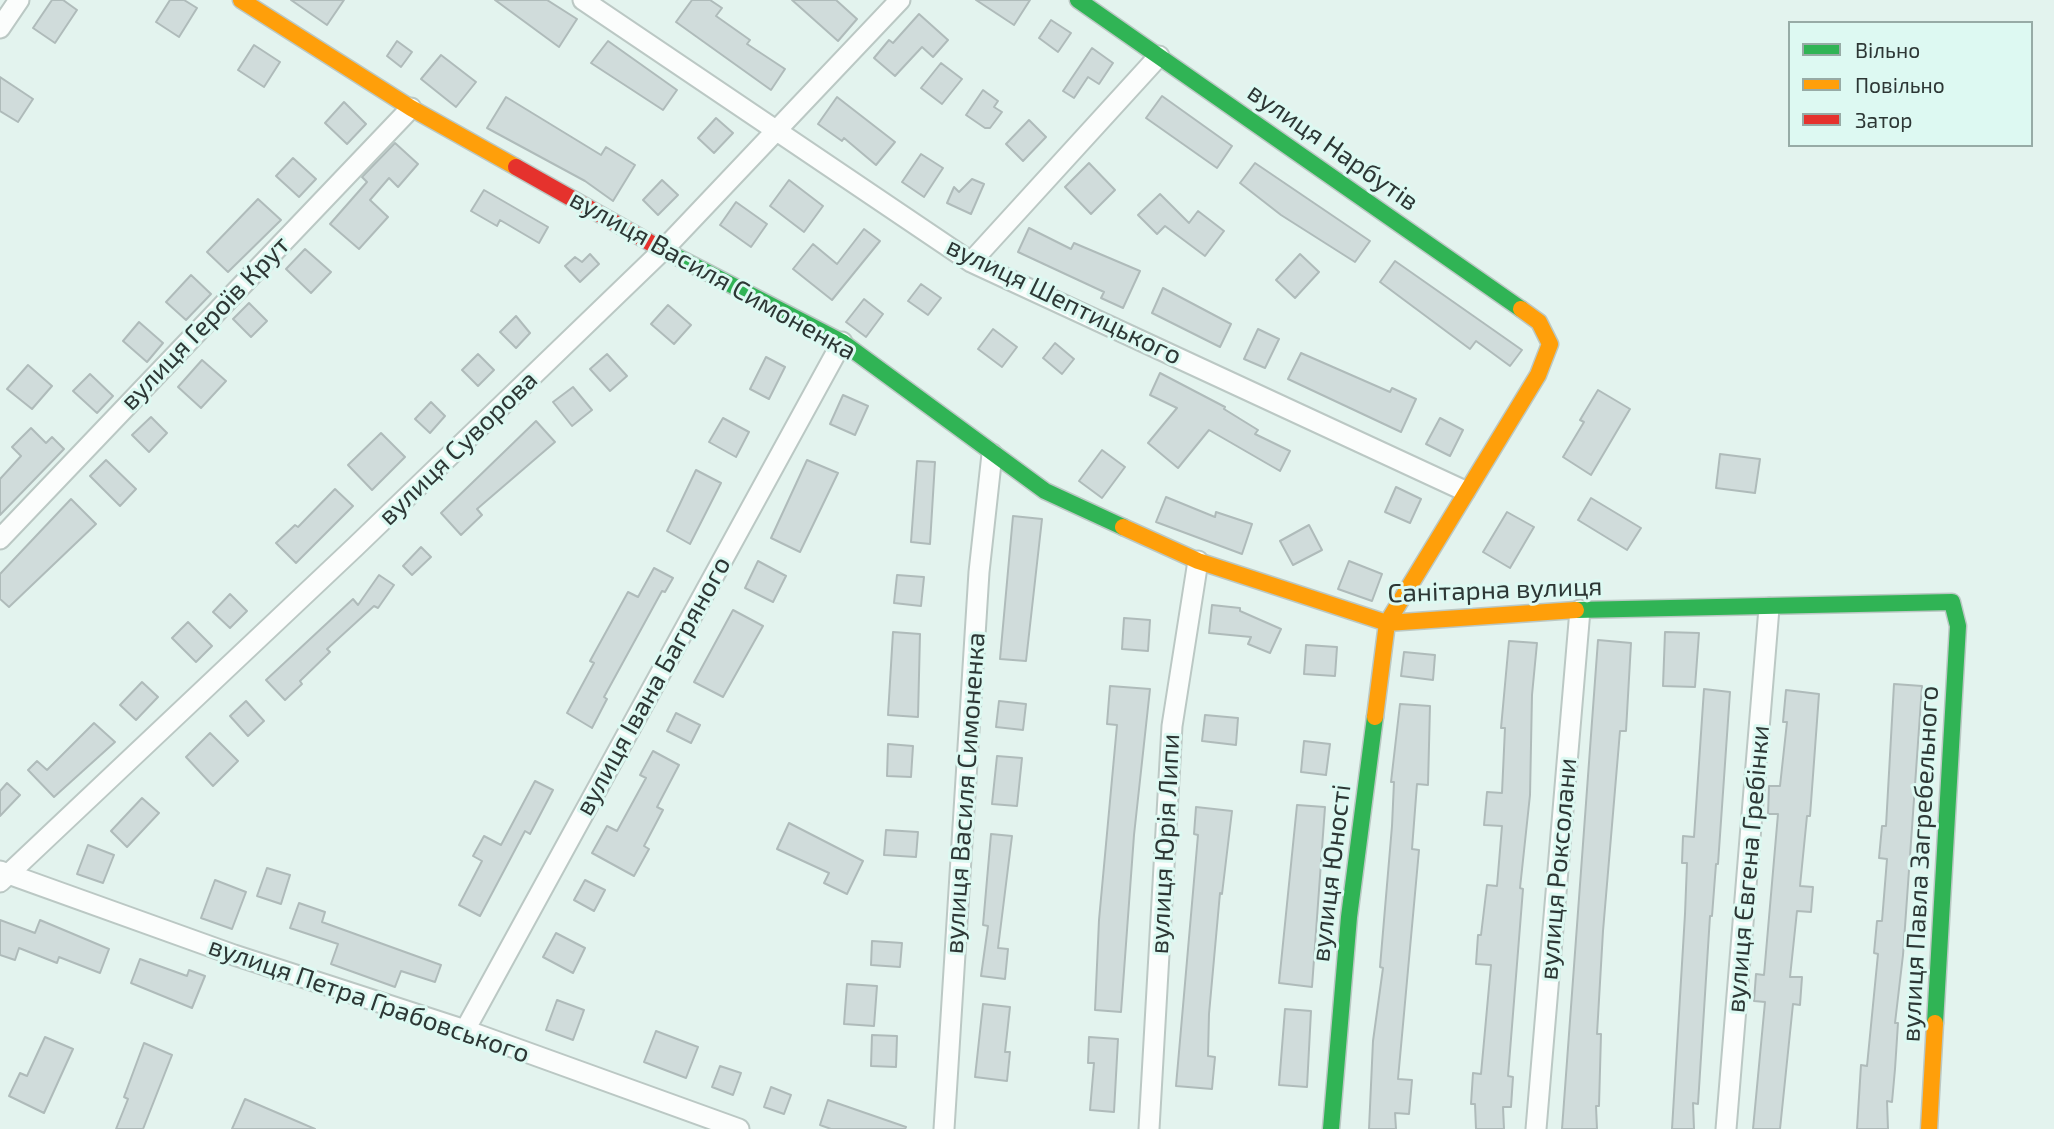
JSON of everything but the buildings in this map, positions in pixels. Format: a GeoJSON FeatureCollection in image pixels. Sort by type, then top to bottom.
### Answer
{"type":"FeatureCollection","features":[{"type":"Feature","properties":{"kind":"street"},"geometry":{"type":"LineString","coordinates":[[0,28],[19,0]]}},
{"type":"Feature","properties":{"kind":"street","name":"вулиця Шептицького"},"geometry":{"type":"LineString","coordinates":[[583,0],[971,262],[1465,491]]}},
{"type":"Feature","properties":{"kind":"street","name":"вулиця Суворова"},"geometry":{"type":"LineString","coordinates":[[2,875],[355,547],[663,250],[900,0]]}},
{"type":"Feature","properties":{"kind":"street","name":"вулиця Нарбутів"},"geometry":{"type":"LineString","coordinates":[[1078,0],[1539,322],[1550,344],[1538,375],[1465,491]]}},
{"type":"Feature","properties":{"kind":"street","name":"вулиця Василя Симоненка"},"geometry":{"type":"LineString","coordinates":[[246,1],[411,107],[663,250],[842,342],[992,454],[979,572],[944,1129]]}},
{"type":"Feature","properties":{"kind":"street"},"geometry":{"type":"LineString","coordinates":[[971,262],[1159,56]]}},
{"type":"Feature","properties":{"kind":"street","name":"вулиця Героїв Крут"},"geometry":{"type":"LineString","coordinates":[[0,539],[411,107]]}},
{"type":"Feature","properties":{"kind":"street","name":"вулиця Івана Багряного"},"geometry":{"type":"LineString","coordinates":[[465,1030],[842,342]]}},
{"type":"Feature","properties":{"kind":"street","name":"Санітарна вулиця"},"geometry":{"type":"LineString","coordinates":[[992,454],[1045,491],[1198,561],[1387,622],[1580,610],[1952,603]]}},
{"type":"Feature","properties":{"kind":"street"},"geometry":{"type":"LineString","coordinates":[[1387,622],[1465,491]]}},
{"type":"Feature","properties":{"kind":"street","name":"вулиця Юрія Липи"},"geometry":{"type":"LineString","coordinates":[[1149,1129],[1172,726],[1198,561]]}},
{"type":"Feature","properties":{"kind":"street","name":"вулиця Павла Загребельного"},"geometry":{"type":"LineString","coordinates":[[1930,1129],[1958,626],[1952,603]]}},
{"type":"Feature","properties":{"kind":"street","name":"вулиця Євгена Гребінки"},"geometry":{"type":"LineString","coordinates":[[1726,1129],[1769,608]]}},
{"type":"Feature","properties":{"kind":"street","name":"вулиця Роксолани"},"geometry":{"type":"LineString","coordinates":[[1536,1129],[1580,610]]}},
{"type":"Feature","properties":{"kind":"street","name":"вулиця Юності"},"geometry":{"type":"LineString","coordinates":[[1331,1129],[1349,917],[1387,622]]}},
{"type":"Feature","properties":{"kind":"street","name":"вулиця Петра Грабовського"},"geometry":{"type":"LineString","coordinates":[[2,875],[234,955],[465,1030],[738,1129]]}},
{"type":"Feature","properties":{"kind":"traffic: fast"},"geometry":{"type":"LineString","coordinates":[[1078,0],[1521,309]]}},
{"type":"Feature","properties":{"kind":"traffic: fast"},"geometry":{"type":"LineString","coordinates":[[656,246],[842,342],[1045,491],[1123,527]]}},
{"type":"Feature","properties":{"kind":"traffic: fast"},"geometry":{"type":"LineString","coordinates":[[1576,610],[1952,602],[1958,626],[1935,1023]]}},
{"type":"Feature","properties":{"kind":"traffic: fast"},"geometry":{"type":"LineString","coordinates":[[1331,1129],[1349,917],[1375,717]]}},
{"type":"Feature","properties":{"kind":"traffic: slow"},"geometry":{"type":"LineString","coordinates":[[241,0],[411,108],[516,167]]}},
{"type":"Feature","properties":{"kind":"traffic: slow"},"geometry":{"type":"LineString","coordinates":[[1375,717],[1387,623],[1538,375],[1550,344],[1539,322],[1521,309]]}},
{"type":"Feature","properties":{"kind":"traffic: slow"},"geometry":{"type":"LineString","coordinates":[[1123,527],[1198,561],[1387,623],[1576,610]]}},
{"type":"Feature","properties":{"kind":"traffic: slow"},"geometry":{"type":"LineString","coordinates":[[1929,1129],[1935,1023]]}},
{"type":"Feature","properties":{"kind":"traffic: jam"},"geometry":{"type":"LineString","coordinates":[[516,167],[656,246]]}}]}
